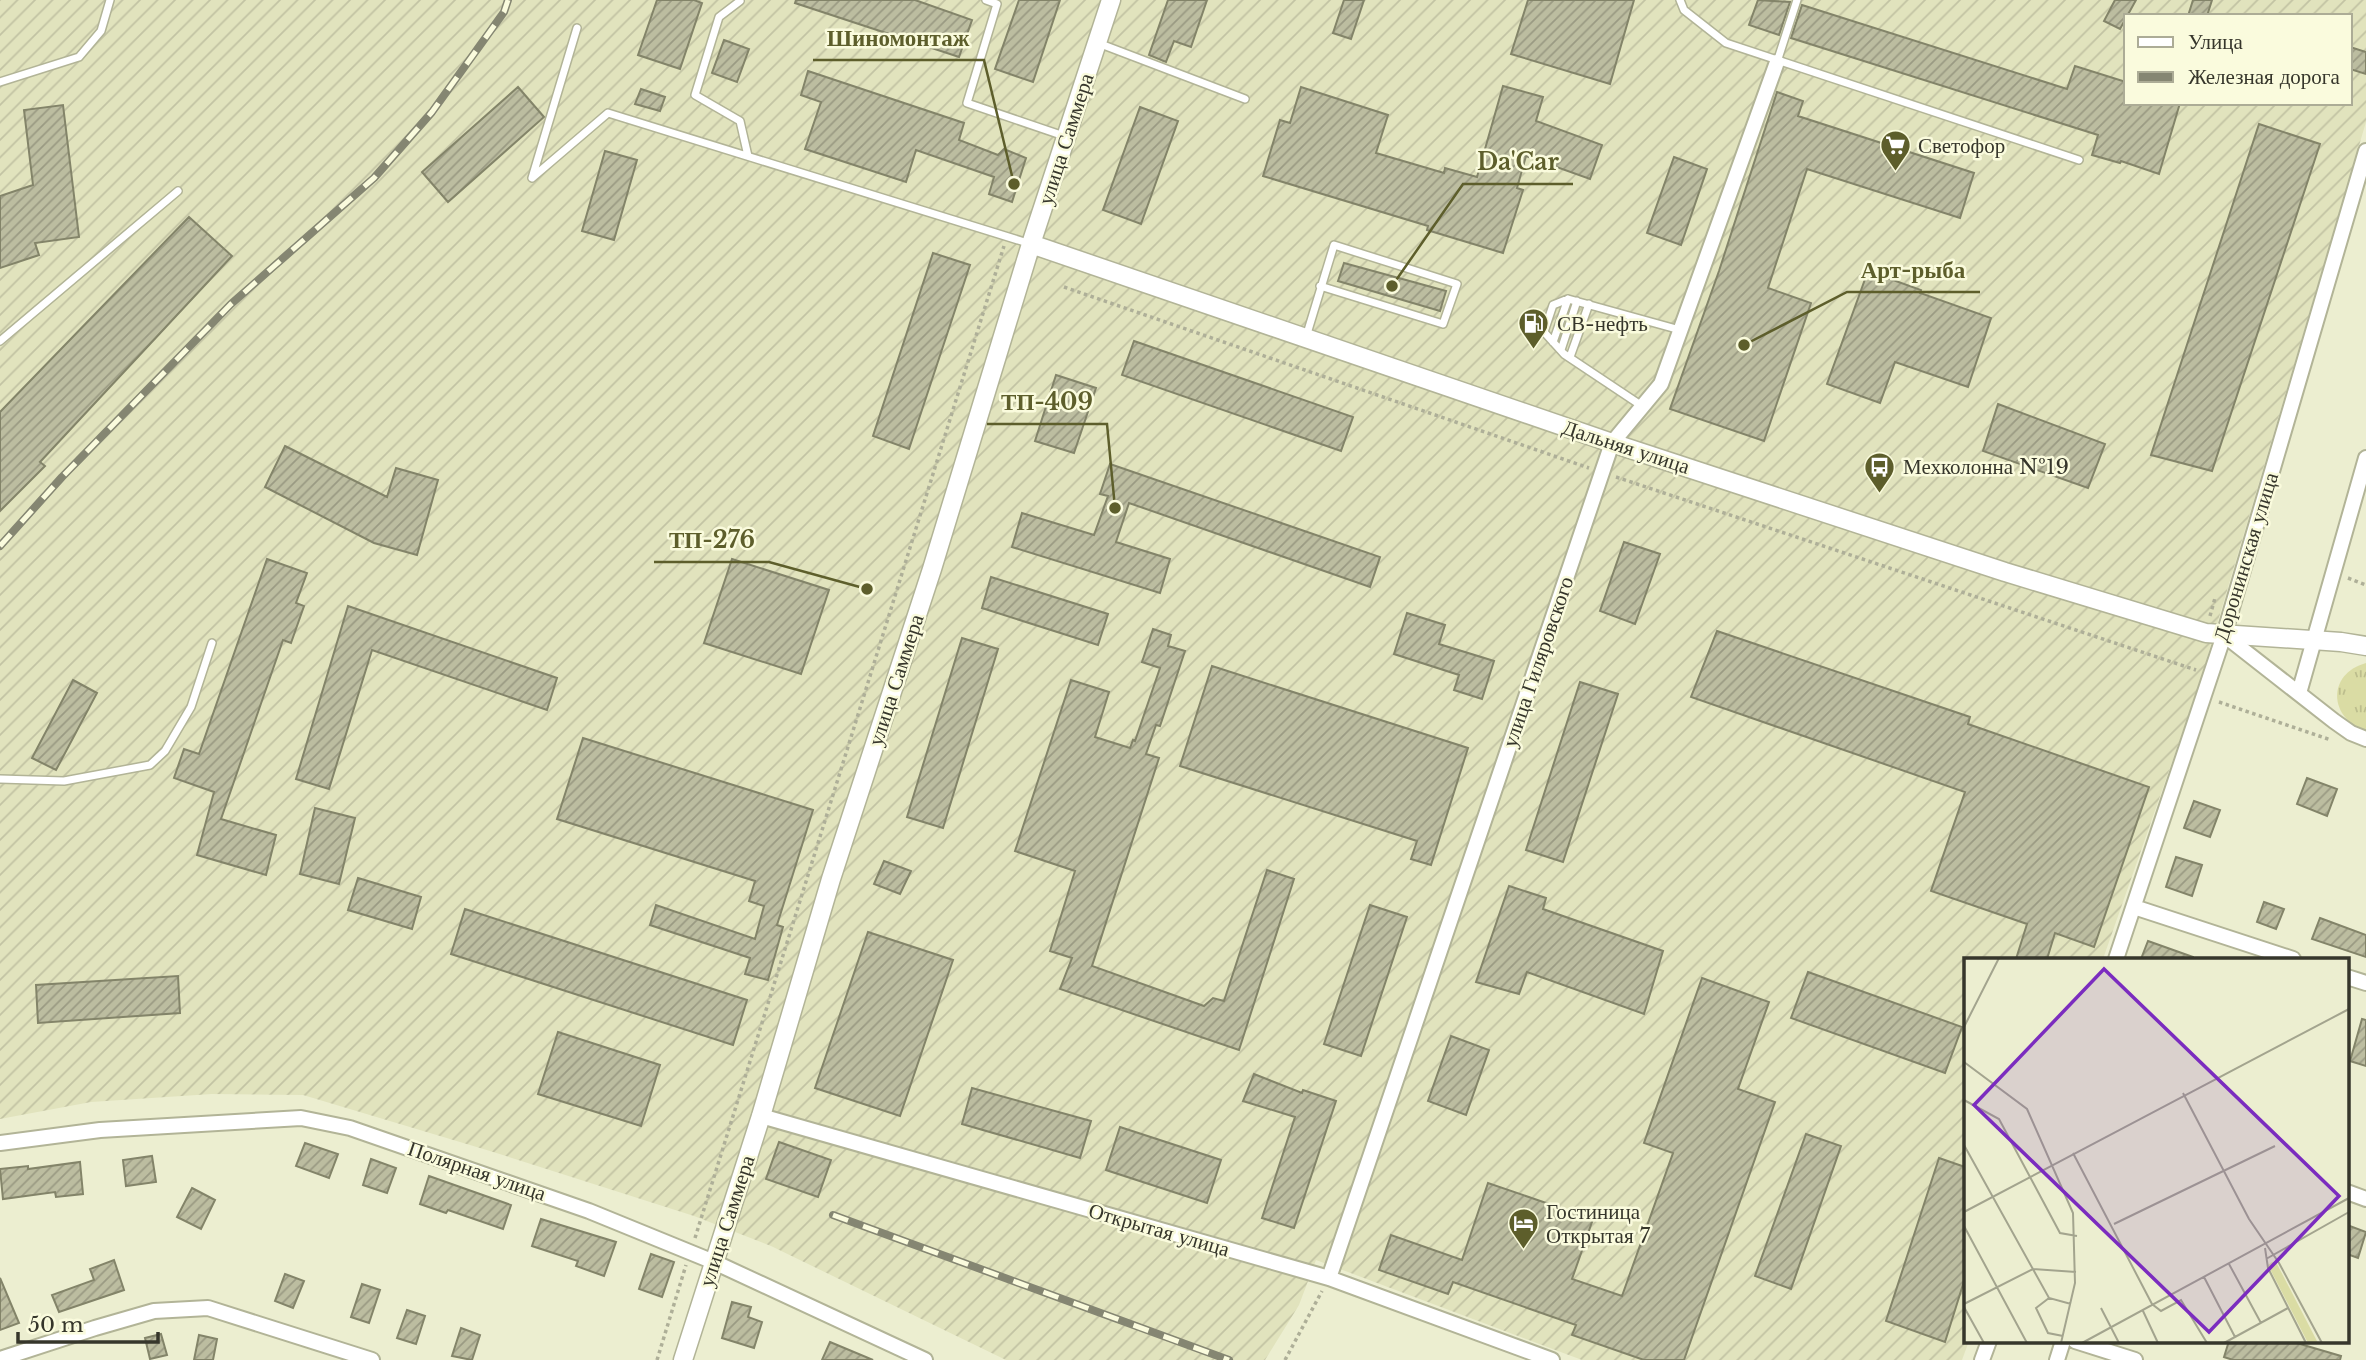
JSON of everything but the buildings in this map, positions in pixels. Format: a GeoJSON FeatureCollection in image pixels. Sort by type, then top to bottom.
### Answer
{"type":"FeatureCollection","features":[{"type":"Feature","properties":{"kind":"street","name":"улица Саммера"},"geometry":{"type":"LineString","coordinates":[[682,1360],[761,1116],[831,879],[932,569],[1031,244],[1111,0]]}},
{"type":"Feature","properties":{"kind":"street","name":"улица Гиляровского"},"geometry":{"type":"LineString","coordinates":[[1329,1278],[1612,443],[1661,384],[1777,62]]}},
{"type":"Feature","properties":{"kind":"street","name":"Доронинская улица"},"geometry":{"type":"LineString","coordinates":[[2116,958],[2224,635],[2366,151]]}},
{"type":"Feature","properties":{"kind":"street","name":"Дальняя улица"},"geometry":{"type":"LineString","coordinates":[[1031,244],[1612,443],[2005,572],[2206,633],[2366,646]]}},
{"type":"Feature","properties":{"kind":"street"},"geometry":{"type":"LineString","coordinates":[[2299,693],[2366,459]]}},
{"type":"Feature","properties":{"kind":"street","name":"Дальняя улица"},"geometry":{"type":"LineString","coordinates":[[2224,635],[2351,733],[2366,739]]}},
{"type":"Feature","properties":{"kind":"street"},"geometry":{"type":"LineString","coordinates":[[2134,907],[2290,958]]}},
{"type":"Feature","properties":{"kind":"street"},"geometry":{"type":"LineString","coordinates":[[2348,977],[2366,983]]}},
{"type":"Feature","properties":{"kind":"street","name":"Открытая улица"},"geometry":{"type":"LineString","coordinates":[[761,1116],[1329,1278],[1552,1360]]}},
{"type":"Feature","properties":{"kind":"street","name":"Полярная улица"},"geometry":{"type":"LineString","coordinates":[[0,1143],[100,1130],[301,1118],[350,1128],[589,1212],[690,1252],[925,1360]]}},
{"type":"Feature","properties":{"kind":"street"},"geometry":{"type":"LineString","coordinates":[[2348,1192],[2366,1199]]}},
{"type":"Feature","properties":{"kind":"street"},"geometry":{"type":"LineString","coordinates":[[0,1359],[154,1311],[208,1308],[372,1360]]}},
{"type":"Feature","properties":{"kind":"street"},"geometry":{"type":"LineString","coordinates":[[1982,1360],[1989,1342]]}},
{"type":"Feature","properties":{"kind":"street"},"geometry":{"type":"LineString","coordinates":[[2057,1360],[2063,1342]]}},
{"type":"Feature","properties":{"kind":"street"},"geometry":{"type":"LineString","coordinates":[[2078,1342],[2135,1360]]}},
{"type":"Feature","properties":{"kind":"lane"},"geometry":{"type":"LineString","coordinates":[[0,82],[79,57],[101,31],[110,0]]}},
{"type":"Feature","properties":{"kind":"lane"},"geometry":{"type":"LineString","coordinates":[[986,0],[997,4],[967,103],[1067,137]]}},
{"type":"Feature","properties":{"kind":"lane"},"geometry":{"type":"LineString","coordinates":[[1680,0],[1684,10],[1726,43],[2079,160]]}},
{"type":"Feature","properties":{"kind":"lane"},"geometry":{"type":"LineString","coordinates":[[1777,62],[1797,0]]}},
{"type":"Feature","properties":{"kind":"lane"},"geometry":{"type":"LineString","coordinates":[[740,1],[719,17],[695,95],[740,121],[748,156]]}},
{"type":"Feature","properties":{"kind":"lane"},"geometry":{"type":"LineString","coordinates":[[577,29],[531,178],[608,113],[1031,244]]}},
{"type":"Feature","properties":{"kind":"lane"},"geometry":{"type":"LineString","coordinates":[[1097,43],[1245,99]]}},
{"type":"Feature","properties":{"kind":"lane"},"geometry":{"type":"LineString","coordinates":[[0,341],[178,191]]}},
{"type":"Feature","properties":{"kind":"lane"},"geometry":{"type":"LineString","coordinates":[[1306,338],[1320,286],[1334,245],[1457,284],[1443,324],[1320,286]]}},
{"type":"Feature","properties":{"kind":"lane"},"geometry":{"type":"LineString","coordinates":[[1642,406],[1570,357],[1544,332],[1553,305],[1568,299],[1680,330]]}},
{"type":"Feature","properties":{"kind":"lane"},"geometry":{"type":"LineString","coordinates":[[1561,350],[1577,301]]}},
{"type":"Feature","properties":{"kind":"lane"},"geometry":{"type":"LineString","coordinates":[[1570,357],[1589,304]]}},
{"type":"Feature","properties":{"kind":"lane"},"geometry":{"type":"LineString","coordinates":[[0,779],[64,781],[150,765],[165,751],[191,707],[212,643]]}},
{"type":"Feature","properties":{"kind":"path"},"geometry":{"type":"LineString","coordinates":[[657,1360],[1007,236]]}},
{"type":"Feature","properties":{"kind":"path"},"geometry":{"type":"LineString","coordinates":[[1064,287],[1602,472],[2196,669],[2219,702],[2342,744]]}},
{"type":"Feature","properties":{"kind":"path"},"geometry":{"type":"LineString","coordinates":[[2348,578],[2366,584]]}},
{"type":"Feature","properties":{"kind":"path"},"geometry":{"type":"LineString","coordinates":[[1285,1360],[1329,1278]]}},
{"type":"Feature","properties":{"kind":"shaded area"},"geometry":{"type":"Polygon","coordinates":[[[0,0],[2366,0],[2366,122],[2199,685],[2103,958],[1964,958],[1964,1342],[1969,1342],[1962,1360],[1582,1360],[1316,1260],[1299,1305],[1265,1360],[1006,1360],[771,1246],[694,1216],[303,1095],[212,1094],[91,1102],[0,1119],[0,0]]]}},
{"type":"Feature","properties":{"kind":"green space"},"geometry":{"type":"Polygon","coordinates":[[[2366,663],[2366,731],[2345,717],[2337,697],[2344,677],[2366,663]]]}},
{"type":"Feature","properties":{"kind":"railway"},"geometry":{"type":"LineString","coordinates":[[0,546],[62,477],[231,304],[374,178],[432,112],[504,12],[508,0]]}},
{"type":"Feature","properties":{"kind":"railway"},"geometry":{"type":"LineString","coordinates":[[833,1215],[1229,1360]]}},
{"type":"Feature","properties":{"kind":"place","name":"Светофор"},"geometry":{"type":"Point","coordinates":[1895,173]}},
{"type":"Feature","properties":{"kind":"place","name":"Шиномонтаж"},"geometry":{"type":"Point","coordinates":[1014,184]}},
{"type":"Feature","properties":{"kind":"place","name":"Da'Car"},"geometry":{"type":"Point","coordinates":[1392,286]}},
{"type":"Feature","properties":{"kind":"place","name":"Арт-рыба"},"geometry":{"type":"Point","coordinates":[1744,345]}},
{"type":"Feature","properties":{"kind":"place","name":"СВ-нефть"},"geometry":{"type":"Point","coordinates":[1534,351]}},
{"type":"Feature","properties":{"kind":"place","name":"Мехколонна №19"},"geometry":{"type":"Point","coordinates":[1880,494]}},
{"type":"Feature","properties":{"kind":"place","name":"ТП-409"},"geometry":{"type":"Point","coordinates":[1115,508]}},
{"type":"Feature","properties":{"kind":"place","name":"ТП-276"},"geometry":{"type":"Point","coordinates":[867,589]}},
{"type":"Feature","properties":{"kind":"place","name":"Гостиница Открытая 7"},"geometry":{"type":"Point","coordinates":[1523,1251]}}]}
